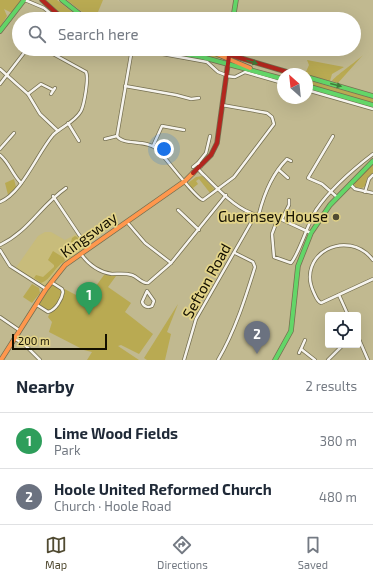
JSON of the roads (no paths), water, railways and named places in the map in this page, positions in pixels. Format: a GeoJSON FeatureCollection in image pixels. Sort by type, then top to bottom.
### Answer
{"type":"FeatureCollection","features":[{"type":"Feature","properties":{"kind":"main road"},"geometry":{"type":"LineString","coordinates":[[15,12],[25,0]]}},
{"type":"Feature","properties":{"kind":"main road"},"geometry":{"type":"LineString","coordinates":[[42,0],[55,12]]}},
{"type":"Feature","properties":{"kind":"main road"},"geometry":{"type":"LineString","coordinates":[[62,0],[77,12]]}},
{"type":"Feature","properties":{"kind":"main road"},"geometry":{"type":"LineString","coordinates":[[234,12],[236,0]]}},
{"type":"Feature","properties":{"kind":"main road"},"geometry":{"type":"LineString","coordinates":[[0,31],[12,16]]}},
{"type":"Feature","properties":{"kind":"main road"},"geometry":{"type":"LineString","coordinates":[[207,56],[228,59],[237,58],[277,69]]}},
{"type":"Feature","properties":{"kind":"main road"},"geometry":{"type":"LineString","coordinates":[[221,56],[262,73],[277,77]]}},
{"type":"Feature","properties":{"kind":"main road"},"geometry":{"type":"LineString","coordinates":[[223,56],[228,59]]}},
{"type":"Feature","properties":{"kind":"main road","name":"Kingsway"},"geometry":{"type":"LineString","coordinates":[[1,360],[46,289],[65,265],[185,181],[211,155],[217,143],[229,56]]}},
{"type":"Feature","properties":{"kind":"main road"},"geometry":{"type":"LineString","coordinates":[[313,79],[373,96]]}},
{"type":"Feature","properties":{"kind":"main road"},"geometry":{"type":"LineString","coordinates":[[313,88],[373,105]]}},
{"type":"Feature","properties":{"kind":"main road"},"geometry":{"type":"LineString","coordinates":[[275,360],[291,331],[297,270],[311,233],[325,210],[373,161]]}},
{"type":"Feature","properties":{"kind":"street"},"geometry":{"type":"LineString","coordinates":[[25,0],[44,8],[49,12]]}},
{"type":"Feature","properties":{"kind":"street"},"geometry":{"type":"LineString","coordinates":[[0,84],[21,56]]}},
{"type":"Feature","properties":{"kind":"street"},"geometry":{"type":"LineString","coordinates":[[0,202],[8,198],[58,131],[81,110],[87,75],[84,70],[54,56]]}},
{"type":"Feature","properties":{"kind":"street"},"geometry":{"type":"LineString","coordinates":[[117,136],[131,56]]}},
{"type":"Feature","properties":{"kind":"street"},"geometry":{"type":"LineString","coordinates":[[174,56],[207,62],[218,72],[226,76],[235,77],[245,72],[277,81]]}},
{"type":"Feature","properties":{"kind":"street"},"geometry":{"type":"LineString","coordinates":[[0,69],[28,94],[40,114],[58,131]]}},
{"type":"Feature","properties":{"kind":"street"},"geometry":{"type":"LineString","coordinates":[[28,94],[41,84],[54,89],[51,94]]}},
{"type":"Feature","properties":{"kind":"street"},"geometry":{"type":"LineString","coordinates":[[125,86],[176,95],[191,100],[199,98]]}},
{"type":"Feature","properties":{"kind":"street"},"geometry":{"type":"LineString","coordinates":[[313,92],[373,109]]}},
{"type":"Feature","properties":{"kind":"street"},"geometry":{"type":"LineString","coordinates":[[117,136],[122,140],[153,146],[201,200],[205,199],[234,177],[274,124],[272,117],[268,113],[222,105]]}},
{"type":"Feature","properties":{"kind":"street"},"geometry":{"type":"LineString","coordinates":[[68,123],[79,141]]}},
{"type":"Feature","properties":{"kind":"street"},"geometry":{"type":"LineString","coordinates":[[153,146],[162,126],[184,130]]}},
{"type":"Feature","properties":{"kind":"street"},"geometry":{"type":"LineString","coordinates":[[0,149],[14,133]]}},
{"type":"Feature","properties":{"kind":"street"},"geometry":{"type":"LineString","coordinates":[[105,139],[117,136]]}},
{"type":"Feature","properties":{"kind":"street"},"geometry":{"type":"LineString","coordinates":[[333,136],[307,179],[331,191],[337,197]]}},
{"type":"Feature","properties":{"kind":"street"},"geometry":{"type":"LineString","coordinates":[[199,166],[206,153],[211,138]]}},
{"type":"Feature","properties":{"kind":"street"},"geometry":{"type":"LineString","coordinates":[[278,218],[272,234],[273,254],[276,259],[291,263],[305,230],[317,209],[331,191],[373,154]]}},
{"type":"Feature","properties":{"kind":"street"},"geometry":{"type":"LineString","coordinates":[[0,156],[6,161],[14,176],[21,182]]}},
{"type":"Feature","properties":{"kind":"street","name":"Sefton Road"},"geometry":{"type":"LineString","coordinates":[[184,360],[196,319],[257,214],[268,184],[287,159],[291,161]]}},
{"type":"Feature","properties":{"kind":"street"},"geometry":{"type":"LineString","coordinates":[[193,167],[199,166]]}},
{"type":"Feature","properties":{"kind":"street"},"geometry":{"type":"LineString","coordinates":[[199,166],[219,189],[235,203],[246,210],[257,214],[278,218],[311,233]]}},
{"type":"Feature","properties":{"kind":"street"},"geometry":{"type":"LineString","coordinates":[[279,170],[288,178]]}},
{"type":"Feature","properties":{"kind":"street"},"geometry":{"type":"LineString","coordinates":[[365,192],[369,179],[373,176]]}},
{"type":"Feature","properties":{"kind":"street"},"geometry":{"type":"LineString","coordinates":[[349,184],[354,189],[373,193]]}},
{"type":"Feature","properties":{"kind":"street"},"geometry":{"type":"LineString","coordinates":[[0,245],[21,232],[53,196],[66,188]]}},
{"type":"Feature","properties":{"kind":"street"},"geometry":{"type":"LineString","coordinates":[[145,284],[151,281],[171,263],[226,195]]}},
{"type":"Feature","properties":{"kind":"street"},"geometry":{"type":"LineString","coordinates":[[53,196],[88,248]]}},
{"type":"Feature","properties":{"kind":"street"},"geometry":{"type":"LineString","coordinates":[[282,220],[289,205],[289,200]]}},
{"type":"Feature","properties":{"kind":"street"},"geometry":{"type":"LineString","coordinates":[[178,210],[199,230]]}},
{"type":"Feature","properties":{"kind":"street"},"geometry":{"type":"LineString","coordinates":[[127,222],[145,243],[171,263]]}},
{"type":"Feature","properties":{"kind":"street"},"geometry":{"type":"LineString","coordinates":[[373,260],[362,250],[349,246],[334,246],[322,253],[312,266],[310,277],[311,288],[319,302],[339,295],[373,279]]}},
{"type":"Feature","properties":{"kind":"street"},"geometry":{"type":"LineString","coordinates":[[0,250],[10,266],[46,289]]}},
{"type":"Feature","properties":{"kind":"street"},"geometry":{"type":"LineString","coordinates":[[81,253],[89,264],[99,270],[112,274],[129,274],[145,284],[147,291],[154,301],[154,304],[149,307],[145,306],[142,302],[147,291]]}},
{"type":"Feature","properties":{"kind":"street"},"geometry":{"type":"LineString","coordinates":[[218,360],[237,321],[255,267],[253,262],[235,253]]}},
{"type":"Feature","properties":{"kind":"street"},"geometry":{"type":"LineString","coordinates":[[37,304],[48,312],[57,305],[63,295],[63,291],[51,282]]}},
{"type":"Feature","properties":{"kind":"street"},"geometry":{"type":"LineString","coordinates":[[339,295],[347,312]]}},
{"type":"Feature","properties":{"kind":"street"},"geometry":{"type":"LineString","coordinates":[[0,318],[19,330]]}},
{"type":"Feature","properties":{"kind":"street"},"geometry":{"type":"LineString","coordinates":[[14,338],[25,345],[40,360]]}},
{"type":"Feature","properties":{"kind":"street"},"geometry":{"type":"LineString","coordinates":[[299,353],[305,340]]}},
{"type":"Feature","properties":{"kind":"street"},"geometry":{"type":"LineString","coordinates":[[361,344],[368,360]]}},
{"type":"Feature","properties":{"kind":"street"},"geometry":{"type":"LineString","coordinates":[[328,360],[341,348]]}},
{"type":"Feature","properties":{"kind":"street"},"geometry":{"type":"LineString","coordinates":[[301,349],[315,360]]}},
{"type":"Feature","properties":{"kind":"place","name":"Guernsey House"},"geometry":{"type":"Point","coordinates":[336,217]}},
{"type":"Feature","properties":{"kind":"place","name":"Lime Wood Fields"},"geometry":{"type":"Point","coordinates":[89,315]}},
{"type":"Feature","properties":{"kind":"place","name":"Hoole United Reformed Church"},"geometry":{"type":"Point","coordinates":[257,354]}}]}
